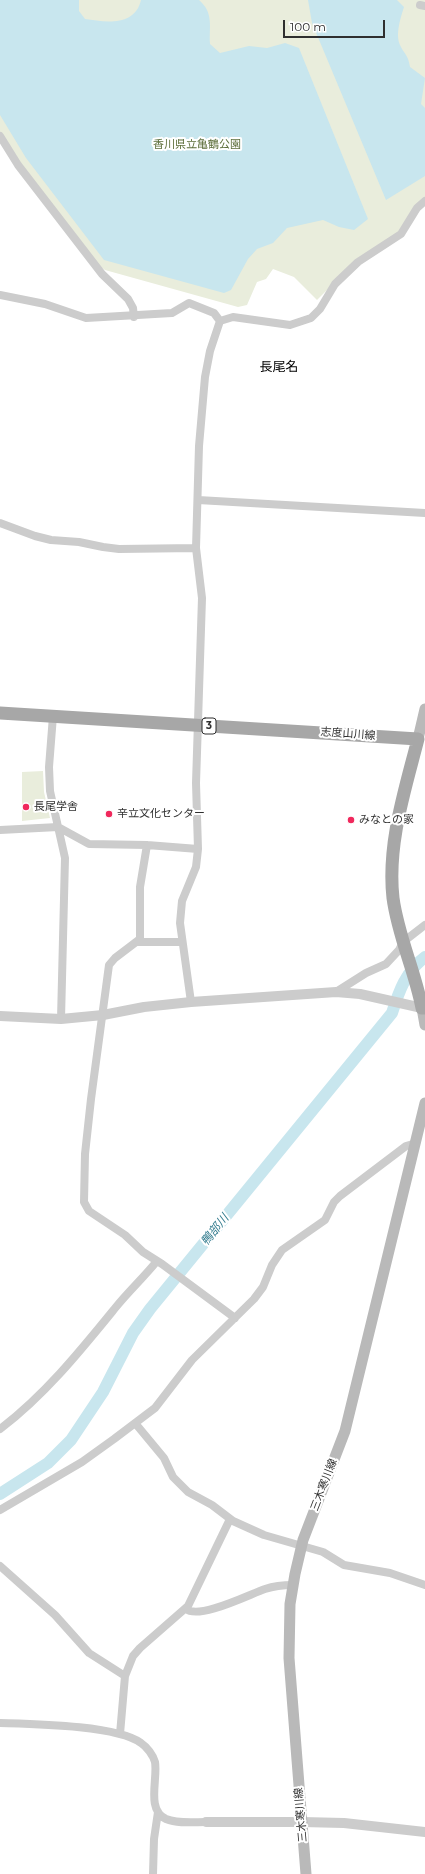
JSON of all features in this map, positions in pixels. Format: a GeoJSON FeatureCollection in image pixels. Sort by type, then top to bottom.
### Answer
{"type":"FeatureCollection","features":[{"type":"Feature","properties":{"kind":"main road"},"geometry":{"type":"LineString","coordinates":[[425,710],[404,794],[393,856],[393,897],[404,945],[422,999],[425,1025]]}},
{"type":"Feature","properties":{"kind":"main road","name":"志度山川線"},"geometry":{"type":"LineString","coordinates":[[0,713],[418,738]]}},
{"type":"Feature","properties":{"kind":"main road","name":"三木寒川線"},"geometry":{"type":"LineString","coordinates":[[306,1874],[289,1658],[289,1630],[293,1585],[301,1547],[345,1431],[425,1103]]}},
{"type":"Feature","properties":{"kind":"street"},"geometry":{"type":"LineString","coordinates":[[0,136],[18,165],[102,274],[128,299],[133,308],[134,317]]}},
{"type":"Feature","properties":{"kind":"street"},"geometry":{"type":"LineString","coordinates":[[220,321],[233,317],[290,325],[311,318],[320,309],[335,284],[358,262],[401,234],[417,208],[425,201]]}},
{"type":"Feature","properties":{"kind":"street"},"geometry":{"type":"LineString","coordinates":[[0,294],[45,304],[86,318],[134,317],[172,314],[189,304],[214,313],[220,321]]}},
{"type":"Feature","properties":{"kind":"street"},"geometry":{"type":"LineString","coordinates":[[191,1002],[180,923],[182,901],[196,868],[198,849],[196,783],[202,598],[196,548],[199,446],[205,376],[210,351],[220,321]]}},
{"type":"Feature","properties":{"kind":"street"},"geometry":{"type":"LineString","coordinates":[[198,500],[425,513]]}},
{"type":"Feature","properties":{"kind":"street"},"geometry":{"type":"LineString","coordinates":[[0,523],[35,536],[51,540],[79,542],[103,547],[119,549],[196,548]]}},
{"type":"Feature","properties":{"kind":"street"},"geometry":{"type":"LineString","coordinates":[[53,716],[50,791],[64,858],[61,1019]]}},
{"type":"Feature","properties":{"kind":"street"},"geometry":{"type":"LineString","coordinates":[[0,830],[58,827],[89,844],[147,845],[198,849]]}},
{"type":"Feature","properties":{"kind":"street"},"geometry":{"type":"LineString","coordinates":[[138,942],[140,939],[140,887],[147,845]]}},
{"type":"Feature","properties":{"kind":"street"},"geometry":{"type":"LineString","coordinates":[[336,992],[366,973],[386,964],[425,925]]}},
{"type":"Feature","properties":{"kind":"street"},"geometry":{"type":"LineString","coordinates":[[182,942],[138,942],[114,958],[109,965],[102,1006],[103,1015],[85,1154],[84,1202],[89,1211],[124,1235],[143,1252],[160,1262],[235,1318]]}},
{"type":"Feature","properties":{"kind":"street"},"geometry":{"type":"LineString","coordinates":[[0,1016],[61,1019],[103,1015],[144,1007],[191,1002],[336,992],[347,992],[371,996],[409,1005],[422,999]]}},
{"type":"Feature","properties":{"kind":"street"},"geometry":{"type":"LineString","coordinates":[[0,1510],[82,1462],[155,1408],[192,1360],[259,1292],[274,1261],[282,1250],[325,1220],[334,1202],[340,1196],[410,1144],[416,1143]]}},
{"type":"Feature","properties":{"kind":"street"},"geometry":{"type":"LineString","coordinates":[[0,1429],[44,1390],[77,1355],[116,1306],[160,1262]]}},
{"type":"Feature","properties":{"kind":"street"},"geometry":{"type":"LineString","coordinates":[[135,1423],[164,1458],[174,1477],[188,1492],[212,1505],[230,1519],[264,1534],[301,1547],[323,1552],[344,1565],[390,1573],[425,1584]]}},
{"type":"Feature","properties":{"kind":"street"},"geometry":{"type":"LineString","coordinates":[[120,1734],[125,1676],[133,1656],[140,1648],[186,1609],[194,1597],[230,1519]]}},
{"type":"Feature","properties":{"kind":"street"},"geometry":{"type":"LineString","coordinates":[[0,1566],[55,1615],[89,1653],[125,1676]]}},
{"type":"Feature","properties":{"kind":"street"},"geometry":{"type":"LineString","coordinates":[[186,1609],[193,1612],[214,1608],[266,1589],[293,1585]]}},
{"type":"Feature","properties":{"kind":"street"},"geometry":{"type":"LineString","coordinates":[[0,1723],[35,1723],[120,1734],[141,1743],[150,1752],[155,1762],[155,1802],[158,1812],[154,1839],[153,1874]]}},
{"type":"Feature","properties":{"kind":"street"},"geometry":{"type":"LineString","coordinates":[[158,1812],[166,1819],[182,1822],[344,1823],[425,1832]]}},
{"type":"Feature","properties":{"kind":"green space","name":"香川県立亀鶴公園"},"geometry":{"type":"Polygon","coordinates":[[[0,0],[425,0],[425,200],[398,235],[358,259],[317,300],[294,277],[273,269],[266,279],[257,282],[247,305],[238,307],[105,270],[95,263],[0,138],[0,0]]]}},
{"type":"Feature","properties":{"kind":"green space"},"geometry":{"type":"Polygon","coordinates":[[[43,771],[44,792],[50,818],[22,821],[22,772],[43,771]]]}},
{"type":"Feature","properties":{"kind":"water","name":"香川県立亀鶴公園"},"geometry":{"type":"Polygon","coordinates":[[[0,0],[79,0],[79,11],[85,19],[118,21],[133,15],[138,9],[141,0],[199,0],[204,5],[209,15],[210,44],[220,53],[249,46],[267,48],[285,43],[299,48],[368,219],[354,230],[339,227],[323,220],[287,228],[273,243],[257,249],[248,259],[231,290],[224,293],[104,260],[26,158],[0,115],[0,0]]]}},
{"type":"Feature","properties":{"kind":"water"},"geometry":{"type":"Polygon","coordinates":[[[308,0],[397,0],[404,7],[399,26],[398,36],[400,45],[406,54],[410,67],[425,78],[421,104],[425,108],[425,176],[386,200],[312,23],[308,0]]]}},
{"type":"Feature","properties":{"kind":"waterway","name":"鴨部川"},"geometry":{"type":"LineString","coordinates":[[0,1494],[48,1463],[71,1440],[103,1392],[133,1333],[150,1309],[392,1013],[397,997],[408,975],[425,957]]}},
{"type":"Feature","properties":{"kind":"place","name":"長尾学舎"},"geometry":{"type":"Point","coordinates":[26,807]}},
{"type":"Feature","properties":{"kind":"place","name":"辛立文化センター"},"geometry":{"type":"Point","coordinates":[109,814]}},
{"type":"Feature","properties":{"kind":"place","name":"みなとの家"},"geometry":{"type":"Point","coordinates":[351,820]}},
{"type":"Feature","properties":{"kind":"district","name":"長尾名"},"geometry":{"type":"Point","coordinates":[279,367]}}]}
